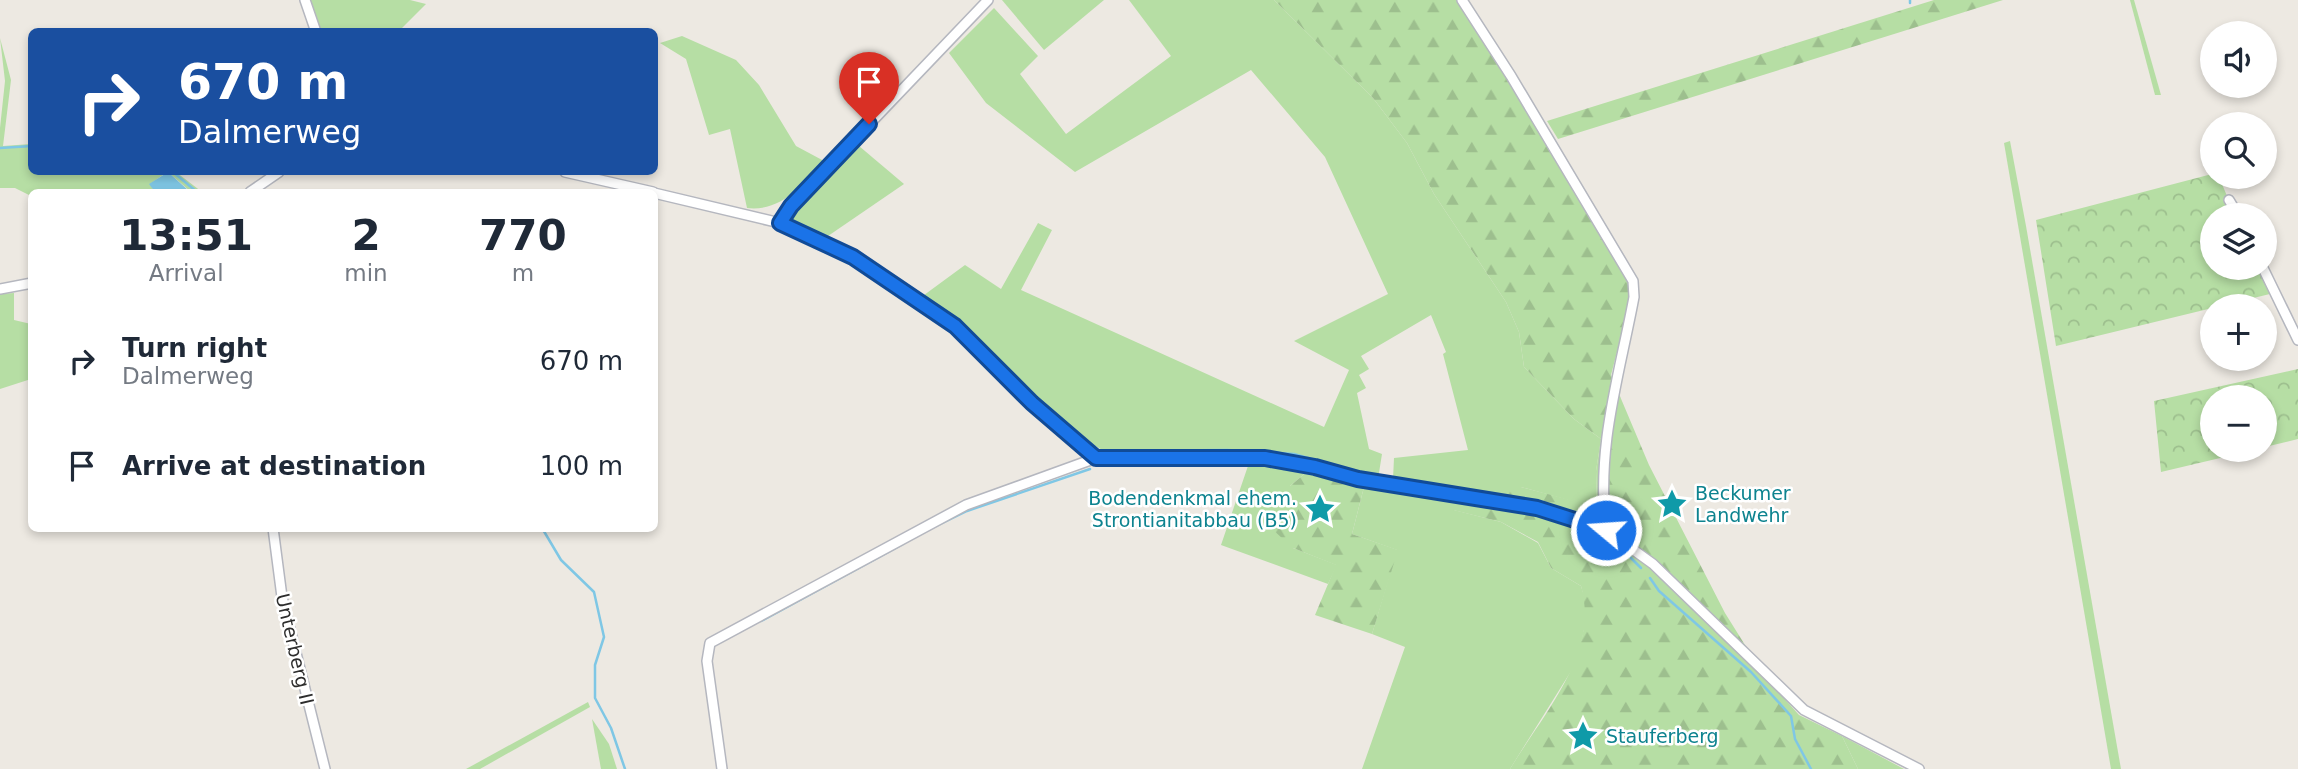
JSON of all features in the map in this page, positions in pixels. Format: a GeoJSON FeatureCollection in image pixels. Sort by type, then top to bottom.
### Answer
{"type":"FeatureCollection","features":[{"type":"Feature","properties":{"kind":"street"},"geometry":{"type":"LineString","coordinates":[[306,0],[315,28]]}},
{"type":"Feature","properties":{"kind":"street"},"geometry":{"type":"LineString","coordinates":[[780,223],[791,206],[988,0]]}},
{"type":"Feature","properties":{"kind":"street"},"geometry":{"type":"LineString","coordinates":[[1462,0],[1511,76],[1633,281],[1634,297],[1608,419],[1602,470],[1606,530]]}},
{"type":"Feature","properties":{"kind":"street"},"geometry":{"type":"LineString","coordinates":[[254,189],[275,175]]}},
{"type":"Feature","properties":{"kind":"street"},"geometry":{"type":"LineString","coordinates":[[578,175],[637,189]]}},
{"type":"Feature","properties":{"kind":"street"},"geometry":{"type":"LineString","coordinates":[[658,194],[780,223],[853,257],[955,326],[1032,403],[1096,458]]}},
{"type":"Feature","properties":{"kind":"street"},"geometry":{"type":"LineString","coordinates":[[2269,280],[2298,340]]}},
{"type":"Feature","properties":{"kind":"street"},"geometry":{"type":"LineString","coordinates":[[0,289],[28,284]]}},
{"type":"Feature","properties":{"kind":"street"},"geometry":{"type":"LineString","coordinates":[[722,769],[706,652],[710,643],[966,505],[1096,458],[1265,458],[1315,467],[1358,479],[1537,508],[1606,530],[1653,564],[1804,710],[1919,769]]}},
{"type":"Feature","properties":{"kind":"street","name":"Unterberg II"},"geometry":{"type":"LineString","coordinates":[[274,532],[282,597],[325,769]]}},
{"type":"Feature","properties":{"kind":"green space"},"geometry":{"type":"Polygon","coordinates":[[[310,0],[410,0],[426,4],[402,28],[320,28],[310,0]]]}},
{"type":"Feature","properties":{"kind":"green space"},"geometry":{"type":"Polygon","coordinates":[[[1002,0],[1104,0],[1044,50],[1002,0]]]}},
{"type":"Feature","properties":{"kind":"green space"},"geometry":{"type":"Polygon","coordinates":[[[1129,0],[1274,0],[1373,98],[1407,143],[1434,194],[1506,302],[1519,332],[1524,367],[1574,419],[1601,439],[1596,471],[1597,508],[1521,487],[1460,488],[1393,479],[1394,458],[1468,450],[1443,354],[1446,352],[1431,315],[1361,356],[1369,369],[1359,375],[1366,388],[1357,393],[1369,449],[1382,454],[1378,479],[1324,463],[1267,454],[1106,452],[1074,434],[1043,409],[969,333],[920,298],[965,265],[1001,289],[1038,223],[1052,230],[1021,290],[1324,427],[1349,370],[1294,341],[1388,294],[1325,157],[1251,70],[1075,172],[986,103],[949,53],[994,8],[1038,56],[1020,74],[1066,134],[1171,56],[1129,0]]]}},
{"type":"Feature","properties":{"kind":"green space"},"geometry":{"type":"Polygon","coordinates":[[[1274,0],[1459,0],[1628,277],[1631,298],[1611,375],[1649,465],[1725,613],[1765,677],[1799,715],[1842,736],[1858,769],[1510,769],[1552,705],[1576,659],[1583,635],[1585,611],[1581,586],[1551,568],[1538,542],[1501,522],[1453,510],[1468,487],[1521,487],[1597,507],[1596,471],[1601,439],[1574,419],[1524,367],[1519,332],[1506,302],[1434,194],[1407,143],[1373,98],[1274,0]]]}},
{"type":"Feature","properties":{"kind":"green space"},"geometry":{"type":"Polygon","coordinates":[[[1934,0],[2003,0],[1558,139],[1547,121],[1934,0]]]}},
{"type":"Feature","properties":{"kind":"green space"},"geometry":{"type":"Polygon","coordinates":[[[2130,0],[2134,0],[2161,95],[2155,95],[2130,0]]]}},
{"type":"Feature","properties":{"kind":"green space"},"geometry":{"type":"Polygon","coordinates":[[[682,36],[736,60],[759,85],[796,146],[824,161],[791,195],[771,206],[747,208],[730,129],[709,135],[686,59],[660,43],[682,36]]]}},
{"type":"Feature","properties":{"kind":"green space"},"geometry":{"type":"Polygon","coordinates":[[[0,38],[11,80],[3,146],[28,144],[28,175],[163,175],[150,184],[153,189],[28,189],[28,194],[15,188],[0,188],[0,128],[5,81],[0,38]]]}},
{"type":"Feature","properties":{"kind":"green space"},"geometry":{"type":"Polygon","coordinates":[[[2010,141],[2121,769],[2111,769],[2004,143],[2010,141]]]}},
{"type":"Feature","properties":{"kind":"green space"},"geometry":{"type":"Polygon","coordinates":[[[859,146],[904,184],[828,236],[793,221],[792,216],[859,146]]]}},
{"type":"Feature","properties":{"kind":"green space"},"geometry":{"type":"Polygon","coordinates":[[[171,175],[180,175],[198,189],[188,189],[171,175]]]}},
{"type":"Feature","properties":{"kind":"green space"},"geometry":{"type":"Polygon","coordinates":[[[2200,177],[2200,189],[2224,189],[2230,203],[2200,203],[2200,280],[2267,280],[2274,293],[2200,294],[2200,311],[2056,346],[2036,220],[2200,177]]]}},
{"type":"Feature","properties":{"kind":"green space"},"geometry":{"type":"Polygon","coordinates":[[[14,293],[14,320],[28,323],[28,380],[0,389],[0,294],[14,293]]]}},
{"type":"Feature","properties":{"kind":"green space"},"geometry":{"type":"Polygon","coordinates":[[[2298,369],[2298,439],[2277,444],[2277,385],[2226,385],[2298,369]]]}},
{"type":"Feature","properties":{"kind":"green space"},"geometry":{"type":"Polygon","coordinates":[[[2200,391],[2200,462],[2203,462],[2161,472],[2154,401],[2200,391]]]}},
{"type":"Feature","properties":{"kind":"green space"},"geometry":{"type":"Polygon","coordinates":[[[1249,463],[1309,470],[1290,486],[1293,548],[1337,565],[1328,584],[1221,545],[1249,463]]]}},
{"type":"Feature","properties":{"kind":"green space"},"geometry":{"type":"Polygon","coordinates":[[[1309,470],[1364,487],[1352,534],[1398,550],[1372,634],[1315,615],[1336,565],[1293,548],[1272,529],[1290,486],[1309,470]]]}},
{"type":"Feature","properties":{"kind":"green space"},"geometry":{"type":"Polygon","coordinates":[[[1364,487],[1463,497],[1454,510],[1501,522],[1538,543],[1551,568],[1581,586],[1588,609],[1578,660],[1510,769],[1362,769],[1405,647],[1372,634],[1397,550],[1352,534],[1364,487]]]}},
{"type":"Feature","properties":{"kind":"green space"},"geometry":{"type":"Polygon","coordinates":[[[588,702],[590,707],[480,769],[466,769],[588,702]]]}},
{"type":"Feature","properties":{"kind":"green space"},"geometry":{"type":"Polygon","coordinates":[[[592,719],[609,744],[617,769],[601,769],[592,719]]]}},
{"type":"Feature","properties":{"kind":"green space"},"geometry":{"type":"Polygon","coordinates":[[[1842,736],[1904,769],[1858,769],[1842,736]]]}},
{"type":"Feature","properties":{"kind":"water"},"geometry":{"type":"Polygon","coordinates":[[[163,175],[171,175],[187,189],[153,189],[149,184],[163,175]]]}},
{"type":"Feature","properties":{"kind":"waterway"},"geometry":{"type":"LineString","coordinates":[[0,148],[28,146]]}},
{"type":"Feature","properties":{"kind":"waterway"},"geometry":{"type":"LineString","coordinates":[[177,175],[193,189]]}},
{"type":"Feature","properties":{"kind":"waterway"},"geometry":{"type":"LineString","coordinates":[[1118,451],[1227,450],[1294,454],[1375,477]]}},
{"type":"Feature","properties":{"kind":"waterway"},"geometry":{"type":"LineString","coordinates":[[930,529],[967,511],[1090,469]]}},
{"type":"Feature","properties":{"kind":"waterway"},"geometry":{"type":"LineString","coordinates":[[1409,483],[1535,501],[1597,521]]}},
{"type":"Feature","properties":{"kind":"waterway"},"geometry":{"type":"LineString","coordinates":[[544,532],[561,560],[594,592],[604,637],[595,665],[595,698],[611,728],[625,769]]}},
{"type":"Feature","properties":{"kind":"waterway"},"geometry":{"type":"LineString","coordinates":[[1603,535],[1641,568]]}},
{"type":"Feature","properties":{"kind":"waterway"},"geometry":{"type":"LineString","coordinates":[[761,621],[903,544]]}},
{"type":"Feature","properties":{"kind":"waterway"},"geometry":{"type":"LineString","coordinates":[[1650,578],[1659,591],[1751,672],[1791,716],[1795,739],[1811,769]]}},
{"type":"Feature","properties":{"kind":"place","name":"Beckumer Landwehr"},"geometry":{"type":"Point","coordinates":[1672,504]}},
{"type":"Feature","properties":{"kind":"place","name":"Bodendenkmal ehem. Strontianitabbau (B5)"},"geometry":{"type":"Point","coordinates":[1320,509]}},
{"type":"Feature","properties":{"kind":"place","name":"Stauferberg"},"geometry":{"type":"Point","coordinates":[1583,736]}},
{"type":"Feature","properties":{"kind":"route"},"geometry":{"type":"LineString","coordinates":[[869,124],[791,206],[780,223],[853,257],[955,326],[1032,403],[1096,458],[1265,458],[1315,467],[1358,479],[1471,495],[1537,508],[1606,530]]}}]}
